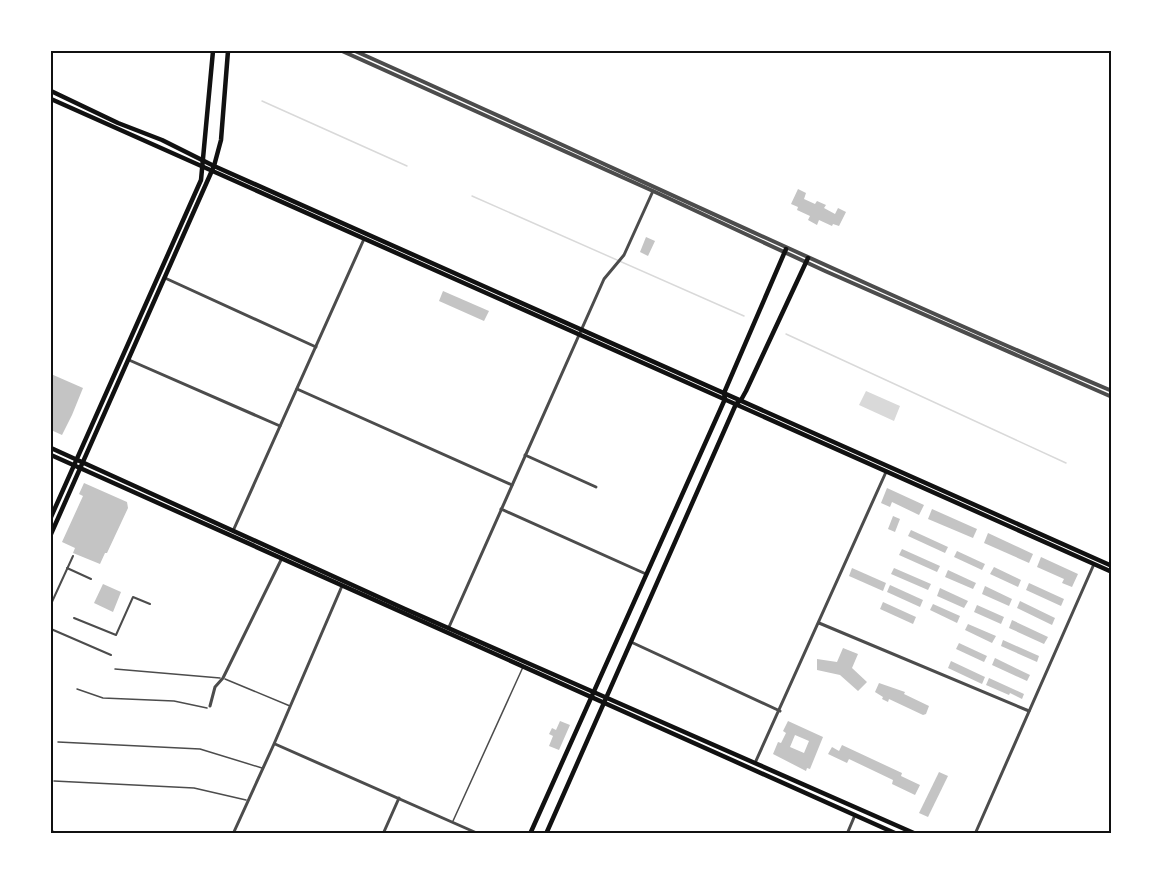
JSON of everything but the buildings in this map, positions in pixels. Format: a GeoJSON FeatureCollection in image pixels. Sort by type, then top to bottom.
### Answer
{"type":"FeatureCollection","features":[{"type":"Feature","properties":{"kind":"main road"},"geometry":{"type":"LineString","coordinates":[[51,517],[201,180],[213,51]]}},
{"type":"Feature","properties":{"kind":"main road"},"geometry":{"type":"LineString","coordinates":[[51,534],[213,169],[221,140],[228,51]]}},
{"type":"Feature","properties":{"kind":"main road"},"geometry":{"type":"LineString","coordinates":[[51,91],[202,158],[213,169]]}},
{"type":"Feature","properties":{"kind":"main road"},"geometry":{"type":"LineString","coordinates":[[51,99],[739,402],[1112,572]]}},
{"type":"Feature","properties":{"kind":"main road"},"geometry":{"type":"LineString","coordinates":[[530,834],[725,396],[785,251]]}},
{"type":"Feature","properties":{"kind":"main road"},"geometry":{"type":"LineString","coordinates":[[546,834],[739,402],[807,260]]}},
{"type":"Feature","properties":{"kind":"main road"},"geometry":{"type":"LineString","coordinates":[[51,448],[81,465],[593,694],[605,702],[897,834]]}},
{"type":"Feature","properties":{"kind":"main road"},"geometry":{"type":"LineString","coordinates":[[51,454],[75,462]]}},
{"type":"Feature","properties":{"kind":"main road"},"geometry":{"type":"LineString","coordinates":[[232,533],[282,558],[343,583]]}},
{"type":"Feature","properties":{"kind":"main road"},"geometry":{"type":"LineString","coordinates":[[1094,562],[1112,567]]}},
{"type":"Feature","properties":{"kind":"main road"},"geometry":{"type":"LineString","coordinates":[[448,629],[523,666],[593,694],[607,696],[916,834]]}},
{"type":"Feature","properties":{"kind":"main road"},"geometry":{"type":"LineString","coordinates":[[51,832],[55,834]]}},
{"type":"Feature","properties":{"kind":"street"},"geometry":{"type":"LineString","coordinates":[[342,51],[785,251],[1112,391]]}},
{"type":"Feature","properties":{"kind":"street"},"geometry":{"type":"LineString","coordinates":[[356,51],[605,163],[785,251]]}},
{"type":"Feature","properties":{"kind":"street"},"geometry":{"type":"LineString","coordinates":[[448,629],[604,279],[624,255],[653,191]]}},
{"type":"Feature","properties":{"kind":"street"},"geometry":{"type":"LineString","coordinates":[[232,533],[365,236]]}},
{"type":"Feature","properties":{"kind":"street"},"geometry":{"type":"LineString","coordinates":[[807,260],[1112,397]]}},
{"type":"Feature","properties":{"kind":"street"},"geometry":{"type":"LineString","coordinates":[[165,278],[316,347]]}},
{"type":"Feature","properties":{"kind":"street"},"geometry":{"type":"LineString","coordinates":[[129,360],[280,426]]}},
{"type":"Feature","properties":{"kind":"street"},"geometry":{"type":"LineString","coordinates":[[297,389],[512,485]]}},
{"type":"Feature","properties":{"kind":"street"},"geometry":{"type":"LineString","coordinates":[[525,455],[596,487]]}},
{"type":"Feature","properties":{"kind":"street"},"geometry":{"type":"LineString","coordinates":[[755,763],[888,469]]}},
{"type":"Feature","properties":{"kind":"street"},"geometry":{"type":"LineString","coordinates":[[501,509],[646,574]]}},
{"type":"Feature","properties":{"kind":"street"},"geometry":{"type":"LineString","coordinates":[[51,604],[73,556]]}},
{"type":"Feature","properties":{"kind":"street"},"geometry":{"type":"LineString","coordinates":[[208,707],[215,687],[223,678],[282,558]]}},
{"type":"Feature","properties":{"kind":"street"},"geometry":{"type":"LineString","coordinates":[[975,834],[1094,562]]}},
{"type":"Feature","properties":{"kind":"street"},"geometry":{"type":"LineString","coordinates":[[68,568],[91,579]]}},
{"type":"Feature","properties":{"kind":"street"},"geometry":{"type":"LineString","coordinates":[[233,834],[343,583]]}},
{"type":"Feature","properties":{"kind":"street"},"geometry":{"type":"LineString","coordinates":[[74,618],[116,635],[133,597],[150,604]]}},
{"type":"Feature","properties":{"kind":"street"},"geometry":{"type":"LineString","coordinates":[[819,623],[1029,711]]}},
{"type":"Feature","properties":{"kind":"street"},"geometry":{"type":"LineString","coordinates":[[51,630],[111,655]]}},
{"type":"Feature","properties":{"kind":"street"},"geometry":{"type":"LineString","coordinates":[[632,642],[780,711]]}},
{"type":"Feature","properties":{"kind":"street"},"geometry":{"type":"LineString","coordinates":[[274,744],[479,834]]}},
{"type":"Feature","properties":{"kind":"street"},"geometry":{"type":"LineString","coordinates":[[383,834],[399,798]]}},
{"type":"Feature","properties":{"kind":"street"},"geometry":{"type":"LineString","coordinates":[[847,834],[855,815]]}},
{"type":"Feature","properties":{"kind":"lane"},"geometry":{"type":"LineString","coordinates":[[453,822],[523,666]]}},
{"type":"Feature","properties":{"kind":"lane"},"geometry":{"type":"LineString","coordinates":[[115,669],[223,678],[290,706]]}},
{"type":"Feature","properties":{"kind":"lane"},"geometry":{"type":"LineString","coordinates":[[77,689],[103,698],[174,701],[208,707]]}},
{"type":"Feature","properties":{"kind":"lane"},"geometry":{"type":"LineString","coordinates":[[58,741],[200,749],[263,768]]}},
{"type":"Feature","properties":{"kind":"lane"},"geometry":{"type":"LineString","coordinates":[[54,781],[194,788],[248,800]]}},
{"type":"Feature","properties":{"kind":"shaded area"},"geometry":{"type":"Polygon","coordinates":[[[866,391],[900,406],[894,421],[859,405],[866,391]]]}},
{"type":"Feature","properties":{"kind":"waterway"},"geometry":{"type":"LineString","coordinates":[[262,101],[407,166]]}},
{"type":"Feature","properties":{"kind":"waterway"},"geometry":{"type":"LineString","coordinates":[[472,196],[744,316]]}},
{"type":"Feature","properties":{"kind":"waterway"},"geometry":{"type":"LineString","coordinates":[[786,334],[1066,463]]}}]}
